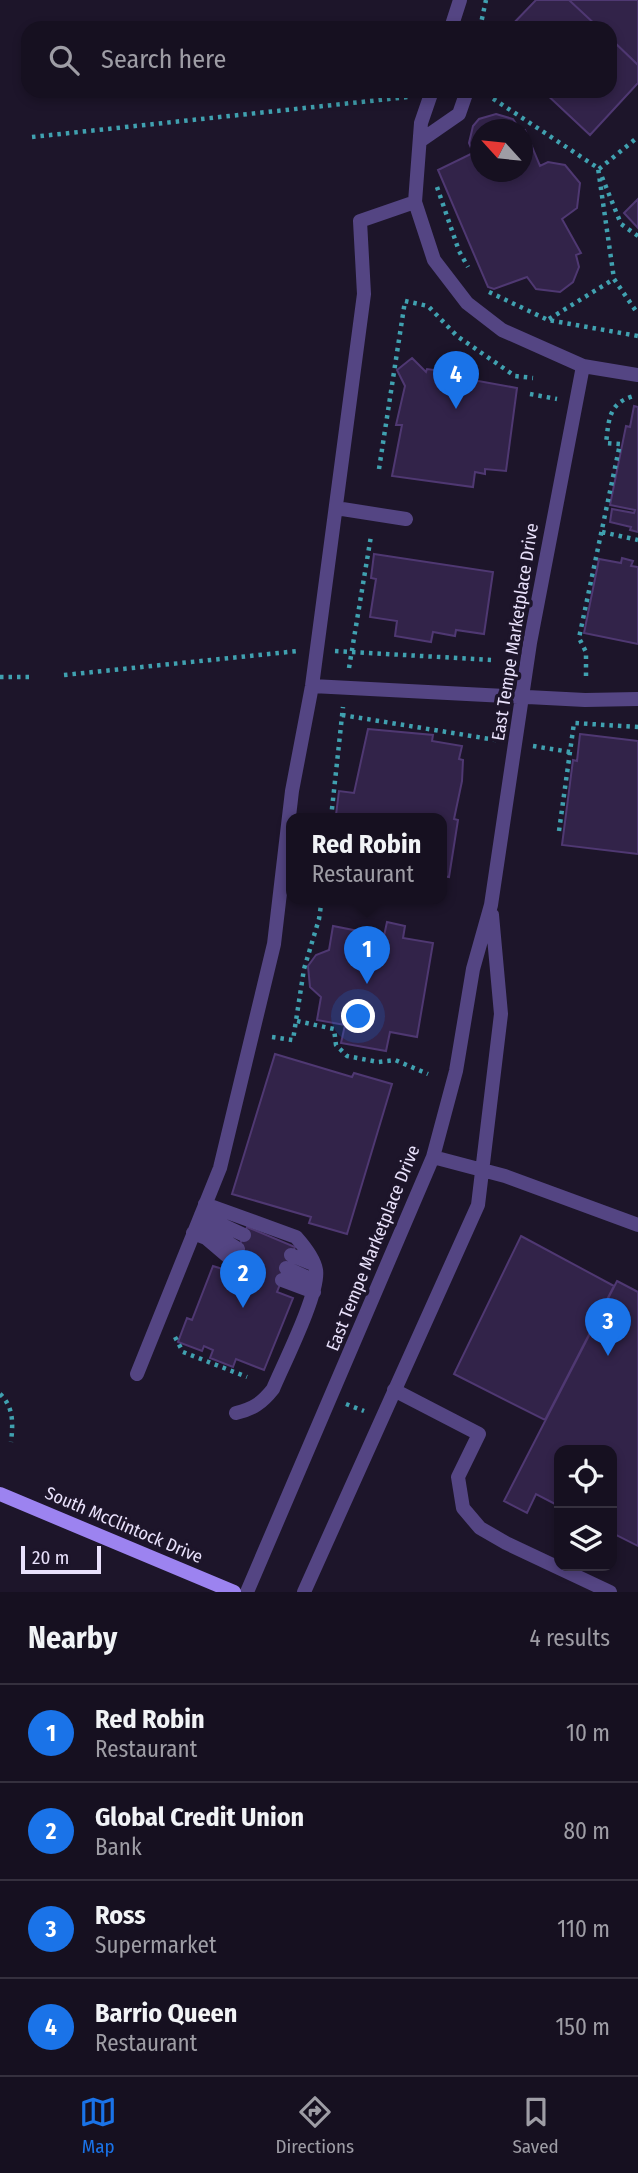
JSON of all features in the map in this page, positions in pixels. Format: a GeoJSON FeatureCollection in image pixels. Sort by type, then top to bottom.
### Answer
{"type":"FeatureCollection","features":[{"type":"Feature","properties":{"kind":"main road","name":"South McClintock Drive"},"geometry":{"type":"LineString","coordinates":[[0,1494],[234,1592]]}},
{"type":"Feature","properties":{"kind":"lane"},"geometry":{"type":"LineString","coordinates":[[454,21],[460,0]]}},
{"type":"Feature","properties":{"kind":"lane"},"geometry":{"type":"LineString","coordinates":[[430,98],[421,123],[415,202],[434,260],[467,303],[502,330],[583,366],[638,375]]}},
{"type":"Feature","properties":{"kind":"lane"},"geometry":{"type":"LineString","coordinates":[[420,141],[459,114],[465,98]]}},
{"type":"Feature","properties":{"kind":"lane"},"geometry":{"type":"LineString","coordinates":[[289,813],[312,686],[364,294],[360,221],[415,202]]}},
{"type":"Feature","properties":{"kind":"lane","name":"East Tempe Marketplace Drive"},"geometry":{"type":"LineString","coordinates":[[247,1592],[433,1157],[456,1071],[473,969],[491,905],[530,643],[583,366]]}},
{"type":"Feature","properties":{"kind":"lane"},"geometry":{"type":"LineString","coordinates":[[336,508],[406,519]]}},
{"type":"Feature","properties":{"kind":"lane"},"geometry":{"type":"LineString","coordinates":[[312,686],[523,697],[638,699]]}},
{"type":"Feature","properties":{"kind":"lane"},"geometry":{"type":"LineString","coordinates":[[137,1374],[219,1168],[274,944],[286,842]]}},
{"type":"Feature","properties":{"kind":"lane","name":"East Tempe Marketplace Drive"},"geometry":{"type":"LineString","coordinates":[[304,1592],[478,1205],[501,1014],[491,905]]}},
{"type":"Feature","properties":{"kind":"lane"},"geometry":{"type":"LineString","coordinates":[[433,1157],[482,1168],[638,1225]]}},
{"type":"Feature","properties":{"kind":"lane"},"geometry":{"type":"LineString","coordinates":[[199,1219],[238,1248],[206,1238],[199,1219]]}},
{"type":"Feature","properties":{"kind":"lane"},"geometry":{"type":"LineString","coordinates":[[199,1219],[296,1237],[313,1264],[314,1286],[273,1389],[264,1402],[251,1410],[236,1413]]}},
{"type":"Feature","properties":{"kind":"lane"},"geometry":{"type":"LineString","coordinates":[[313,1264],[286,1268],[314,1286]]}},
{"type":"Feature","properties":{"kind":"lane"},"geometry":{"type":"LineString","coordinates":[[394,1390],[479,1434],[458,1476],[463,1508],[480,1528],[610,1592]]}},
{"type":"Feature","properties":{"kind":"path"},"geometry":{"type":"LineString","coordinates":[[482,21],[486,0]]}},
{"type":"Feature","properties":{"kind":"path"},"geometry":{"type":"LineString","coordinates":[[32,137],[400,98]]}},
{"type":"Feature","properties":{"kind":"path"},"geometry":{"type":"LineString","coordinates":[[480,98],[480,105]]}},
{"type":"Feature","properties":{"kind":"path"},"geometry":{"type":"LineString","coordinates":[[491,98],[598,167],[621,224],[638,236]]}},
{"type":"Feature","properties":{"kind":"path"},"geometry":{"type":"LineString","coordinates":[[598,167],[638,136]]}},
{"type":"Feature","properties":{"kind":"path"},"geometry":{"type":"LineString","coordinates":[[598,167],[614,279],[638,314]]}},
{"type":"Feature","properties":{"kind":"path"},"geometry":{"type":"LineString","coordinates":[[436,183],[458,251],[469,270]]}},
{"type":"Feature","properties":{"kind":"path"},"geometry":{"type":"LineString","coordinates":[[548,320],[614,279]]}},
{"type":"Feature","properties":{"kind":"path"},"geometry":{"type":"LineString","coordinates":[[482,286],[548,320],[638,336]]}},
{"type":"Feature","properties":{"kind":"path"},"geometry":{"type":"LineString","coordinates":[[379,469],[405,301],[428,306],[457,337],[515,376],[533,378]]}},
{"type":"Feature","properties":{"kind":"path"},"geometry":{"type":"LineString","coordinates":[[530,394],[557,399]]}},
{"type":"Feature","properties":{"kind":"path"},"geometry":{"type":"LineString","coordinates":[[586,676],[586,652],[579,638],[620,444],[606,443],[610,412],[622,399],[638,396]]}},
{"type":"Feature","properties":{"kind":"path"},"geometry":{"type":"LineString","coordinates":[[602,532],[638,540]]}},
{"type":"Feature","properties":{"kind":"path"},"geometry":{"type":"LineString","coordinates":[[64,675],[292,650],[491,660]]}},
{"type":"Feature","properties":{"kind":"path"},"geometry":{"type":"LineString","coordinates":[[0,677],[32,677]]}},
{"type":"Feature","properties":{"kind":"path"},"geometry":{"type":"LineString","coordinates":[[342,715],[570,752]]}},
{"type":"Feature","properties":{"kind":"path"},"geometry":{"type":"LineString","coordinates":[[559,831],[574,723],[638,727]]}},
{"type":"Feature","properties":{"kind":"path"},"geometry":{"type":"LineString","coordinates":[[297,1021],[334,1029],[336,1045],[347,1056],[378,1062],[396,1059],[428,1074]]}},
{"type":"Feature","properties":{"kind":"path"},"geometry":{"type":"LineString","coordinates":[[0,1394],[8,1401],[14,1423],[11,1442]]}},
{"type":"Feature","properties":{"kind":"path"},"geometry":{"type":"LineString","coordinates":[[332,1398],[381,1419]]}},
{"type":"Feature","properties":{"kind":"building"},"geometry":{"type":"Polygon","coordinates":[[[536,0],[569,0],[592,21],[516,21],[536,0]]]}},
{"type":"Feature","properties":{"kind":"building"},"geometry":{"type":"Polygon","coordinates":[[[569,0],[638,0],[638,65],[617,45],[617,21],[592,21],[569,0]]]}},
{"type":"Feature","properties":{"kind":"building"},"geometry":{"type":"Polygon","coordinates":[[[617,45],[638,65],[638,83],[590,135],[550,98],[617,98],[617,45]]]}},
{"type":"Feature","properties":{"kind":"building"},"geometry":{"type":"Polygon","coordinates":[[[496,114],[513,119],[479,119],[496,114]]]}},
{"type":"Feature","properties":{"kind":"building"},"geometry":{"type":"Polygon","coordinates":[[[533,149],[540,166],[548,162],[565,165],[580,183],[577,208],[562,219],[581,253],[576,255],[579,267],[573,282],[560,292],[536,289],[527,277],[494,289],[488,287],[438,170],[470,154],[470,182],[533,182],[533,149]]]}},
{"type":"Feature","properties":{"kind":"building"},"geometry":{"type":"Polygon","coordinates":[[[638,199],[638,228],[624,213],[638,199]]]}},
{"type":"Feature","properties":{"kind":"building"},"geometry":{"type":"Polygon","coordinates":[[[412,358],[426,372],[427,369],[457,373],[456,377],[517,388],[506,471],[485,469],[485,474],[475,472],[473,487],[392,476],[402,425],[396,425],[405,386],[397,370],[412,358]]]}},
{"type":"Feature","properties":{"kind":"building"},"geometry":{"type":"Polygon","coordinates":[[[634,406],[638,407],[638,532],[630,530],[631,527],[610,522],[612,509],[634,513],[635,510],[610,505],[626,426],[630,427],[634,406]]]}},
{"type":"Feature","properties":{"kind":"building"},"geometry":{"type":"Polygon","coordinates":[[[374,554],[493,572],[484,634],[456,630],[455,636],[433,632],[431,642],[395,636],[397,621],[370,617],[376,579],[371,578],[374,554]]]}},
{"type":"Feature","properties":{"kind":"building"},"geometry":{"type":"Polygon","coordinates":[[[622,558],[633,561],[631,566],[638,567],[638,644],[584,633],[599,559],[621,563],[622,558]]]}},
{"type":"Feature","properties":{"kind":"building"},"geometry":{"type":"Polygon","coordinates":[[[368,729],[433,735],[432,741],[462,746],[459,759],[463,760],[462,781],[454,819],[458,820],[449,877],[447,813],[336,813],[339,791],[354,793],[368,729]]]}},
{"type":"Feature","properties":{"kind":"building"},"geometry":{"type":"Polygon","coordinates":[[[580,734],[638,741],[638,854],[562,845],[573,760],[577,761],[580,734]]]}},
{"type":"Feature","properties":{"kind":"building"},"geometry":{"type":"Polygon","coordinates":[[[387,922],[405,926],[403,938],[433,943],[417,1037],[390,1032],[386,1051],[341,1043],[345,1025],[317,1020],[321,997],[310,987],[308,966],[316,955],[329,950],[333,926],[384,936],[387,922]]]}},
{"type":"Feature","properties":{"kind":"building"},"geometry":{"type":"Polygon","coordinates":[[[275,1054],[352,1077],[354,1073],[392,1084],[347,1234],[309,1223],[311,1217],[232,1194],[275,1054]]]}},
{"type":"Feature","properties":{"kind":"building"},"geometry":{"type":"Polygon","coordinates":[[[247,1227],[295,1247],[277,1292],[293,1298],[264,1370],[236,1359],[233,1367],[210,1358],[213,1350],[204,1346],[202,1351],[178,1342],[187,1318],[192,1320],[213,1266],[229,1271],[247,1227]]]}},
{"type":"Feature","properties":{"kind":"building"},"geometry":{"type":"Polygon","coordinates":[[[521,1236],[614,1286],[545,1420],[454,1374],[521,1236]]]}},
{"type":"Feature","properties":{"kind":"building"},"geometry":{"type":"Polygon","coordinates":[[[617,1281],[638,1292],[638,1546],[617,1536],[617,1445],[554,1445],[554,1503],[536,1494],[527,1513],[504,1501],[617,1281]]]}},
{"type":"Feature","properties":{"kind":"place","name":"Barrio Queen"},"geometry":{"type":"Point","coordinates":[456,409]}},
{"type":"Feature","properties":{"kind":"place","name":"Red Robin"},"geometry":{"type":"Point","coordinates":[367,984]}},
{"type":"Feature","properties":{"kind":"place","name":"Global Credit Union"},"geometry":{"type":"Point","coordinates":[243,1308]}},
{"type":"Feature","properties":{"kind":"place","name":"Ross"},"geometry":{"type":"Point","coordinates":[608,1356]}}]}
